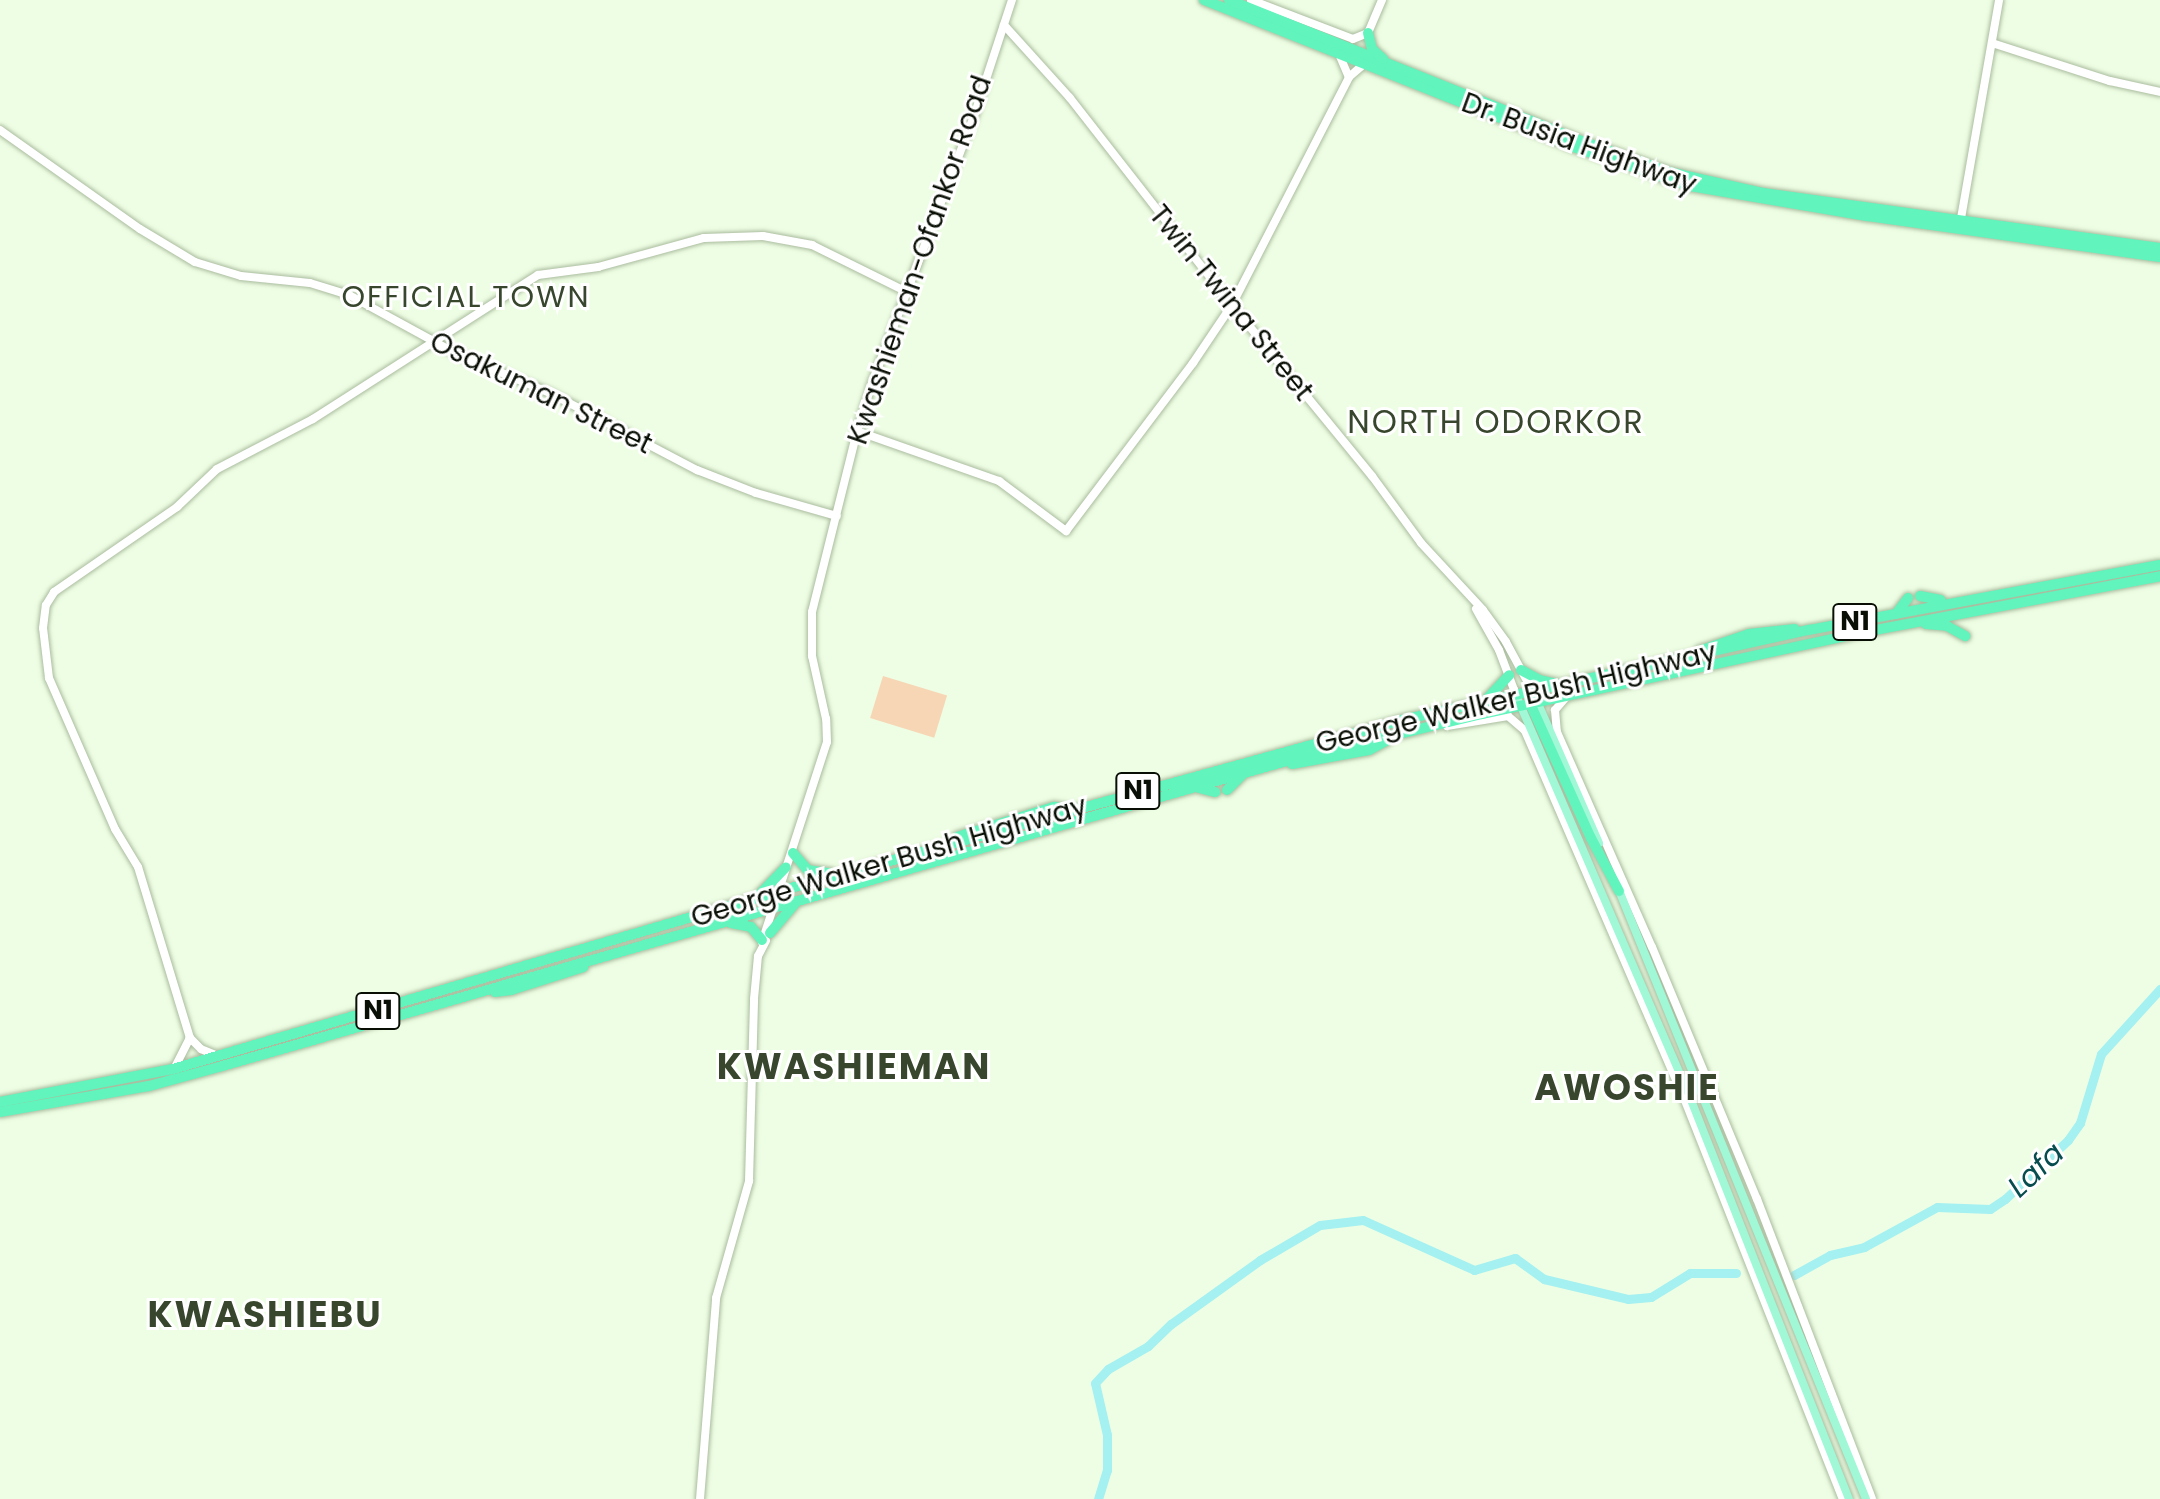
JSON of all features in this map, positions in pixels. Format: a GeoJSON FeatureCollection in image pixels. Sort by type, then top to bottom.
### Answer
{"type":"FeatureCollection","features":[{"type":"Feature","properties":{"kind":"highway","name":"Dr. Busia Highway"},"geometry":{"type":"LineString","coordinates":[[1204,0],[1568,145],[1689,186],[1963,225],[2160,248]]}},
{"type":"Feature","properties":{"kind":"highway","name":"Dr. Busia Highway"},"geometry":{"type":"LineString","coordinates":[[1229,0],[1669,172],[1763,193],[2160,257]]}},
{"type":"Feature","properties":{"kind":"highway"},"geometry":{"type":"LineString","coordinates":[[1368,33],[1372,49],[1387,63]]}},
{"type":"Feature","properties":{"kind":"highway","name":"George Walker Bush Highway"},"geometry":{"type":"LineString","coordinates":[[0,1112],[149,1086],[473,994],[511,990],[570,973],[603,957],[717,923],[1193,787],[1283,762],[1306,764],[1369,750],[1402,733],[1529,704],[1566,690],[1685,659],[1809,630],[2160,565]]}},
{"type":"Feature","properties":{"kind":"highway","name":"George Walker Bush Highway"},"geometry":{"type":"LineString","coordinates":[[1566,690],[2160,576]]}},
{"type":"Feature","properties":{"kind":"highway"},"geometry":{"type":"LineString","coordinates":[[1920,596],[1933,601],[1968,595],[1982,597]]}},
{"type":"Feature","properties":{"kind":"highway"},"geometry":{"type":"LineString","coordinates":[[1896,614],[1908,598]]}},
{"type":"Feature","properties":{"kind":"highway"},"geometry":{"type":"LineString","coordinates":[[1849,635],[1937,624],[1965,636],[1962,626],[1965,613]]}},
{"type":"Feature","properties":{"kind":"highway"},"geometry":{"type":"LineString","coordinates":[[1521,670],[1566,690]]}},
{"type":"Feature","properties":{"kind":"highway"},"geometry":{"type":"LineString","coordinates":[[1483,703],[1509,675]]}},
{"type":"Feature","properties":{"kind":"highway","name":"George Walker Bush Highway"},"geometry":{"type":"LineString","coordinates":[[0,1102],[173,1069],[782,891],[1392,722],[1483,703],[1529,704]]}},
{"type":"Feature","properties":{"kind":"highway"},"geometry":{"type":"LineString","coordinates":[[1529,704],[1619,891]]}},
{"type":"Feature","properties":{"kind":"highway"},"geometry":{"type":"LineString","coordinates":[[1227,790],[1244,773]]}},
{"type":"Feature","properties":{"kind":"highway"},"geometry":{"type":"LineString","coordinates":[[1193,787],[1215,792]]}},
{"type":"Feature","properties":{"kind":"highway"},"geometry":{"type":"LineString","coordinates":[[793,851],[799,863],[816,873],[846,873]]}},
{"type":"Feature","properties":{"kind":"highway"},"geometry":{"type":"LineString","coordinates":[[751,901],[773,884],[786,867]]}},
{"type":"Feature","properties":{"kind":"highway"},"geometry":{"type":"LineString","coordinates":[[717,923],[743,924],[765,939],[797,900]]}},
{"type":"Feature","properties":{"kind":"main road"},"geometry":{"type":"LineString","coordinates":[[1529,704],[1846,1499]]}},
{"type":"Feature","properties":{"kind":"main road"},"geometry":{"type":"LineString","coordinates":[[1619,891],[1631,909],[1664,1001],[1742,1175],[1869,1499]]}},
{"type":"Feature","properties":{"kind":"main road"},"geometry":{"type":"LineString","coordinates":[[1653,1009],[1664,1001]]}},
{"type":"Feature","properties":{"kind":"street","name":"Kwashieman-Ofankor Road"},"geometry":{"type":"LineString","coordinates":[[700,1499],[716,1298],[749,1181],[754,999],[765,939],[827,742],[811,631],[815,595],[857,431],[1012,0]]}},
{"type":"Feature","properties":{"kind":"street"},"geometry":{"type":"LineString","coordinates":[[1251,0],[1345,38],[1368,33],[1382,0]]}},
{"type":"Feature","properties":{"kind":"street"},"geometry":{"type":"LineString","coordinates":[[1963,225],[1999,0]]}},
{"type":"Feature","properties":{"kind":"street","name":"Twin Twina Street"},"geometry":{"type":"LineString","coordinates":[[1004,25],[1070,98],[1232,305],[1372,476],[1421,543],[1495,625],[1521,670],[1529,704]]}},
{"type":"Feature","properties":{"kind":"street"},"geometry":{"type":"LineString","coordinates":[[1992,43],[2110,81],[2160,92]]}},
{"type":"Feature","properties":{"kind":"street"},"geometry":{"type":"LineString","coordinates":[[1339,54],[1349,77]]}},
{"type":"Feature","properties":{"kind":"street"},"geometry":{"type":"LineString","coordinates":[[857,431],[999,481],[1066,531],[1193,363],[1232,305],[1349,77],[1364,64]]}},
{"type":"Feature","properties":{"kind":"street","name":"Osakuman Street"},"geometry":{"type":"LineString","coordinates":[[0,130],[140,229],[195,262],[241,276],[328,288],[378,308],[435,342],[562,399],[697,470],[756,493],[837,516]]}},
{"type":"Feature","properties":{"kind":"street"},"geometry":{"type":"LineString","coordinates":[[218,1056],[201,1049],[190,1038],[141,878],[130,852],[115,829],[49,678],[44,612],[49,598],[60,587],[159,520],[203,485],[217,469],[313,419],[538,275],[598,267],[712,237],[763,236],[803,242],[907,292]]}},
{"type":"Feature","properties":{"kind":"street","name":"Twin Twina Street"},"geometry":{"type":"LineString","coordinates":[[1457,582],[1484,621],[1509,675],[1529,704]]}},
{"type":"Feature","properties":{"kind":"street","name":"George Walker Bush Highway"},"geometry":{"type":"LineString","coordinates":[[1566,690],[1554,717],[1557,732],[1631,909]]}},
{"type":"Feature","properties":{"kind":"street","name":"George Walker Bush Highway"},"geometry":{"type":"LineString","coordinates":[[1431,726],[1457,725],[1498,715],[1516,719],[1531,742],[1718,1178]]}},
{"type":"Feature","properties":{"kind":"street","name":"Kwashieman-Ofankor Road"},"geometry":{"type":"LineString","coordinates":[[782,891],[786,867],[793,851]]}},
{"type":"Feature","properties":{"kind":"street"},"geometry":{"type":"LineString","coordinates":[[1631,909],[1742,1175]]}},
{"type":"Feature","properties":{"kind":"street"},"geometry":{"type":"LineString","coordinates":[[173,1069],[190,1038]]}},
{"type":"Feature","properties":{"kind":"shaded area"},"geometry":{"type":"Polygon","coordinates":[[[883,676],[947,696],[934,738],[870,718],[883,676]]]}},
{"type":"Feature","properties":{"kind":"waterway","name":"Lafa"},"geometry":{"type":"LineString","coordinates":[[1794,1275],[1830,1255],[1864,1247],[1937,1207],[1990,1209],[2005,1199],[2068,1140],[2080,1123],[2101,1054],[2160,989]]}},
{"type":"Feature","properties":{"kind":"waterway"},"geometry":{"type":"LineString","coordinates":[[1098,1499],[1107,1470],[1107,1435],[1095,1383],[1108,1369],[1148,1346],[1171,1324],[1260,1260],[1320,1225],[1363,1220],[1474,1270],[1515,1258],[1544,1279],[1628,1299],[1651,1297],[1690,1273],[1736,1273]]}},
{"type":"Feature","properties":{"kind":"district","name":"OFFICIAL TOWN"},"geometry":{"type":"Point","coordinates":[466,297]}},
{"type":"Feature","properties":{"kind":"district","name":"NORTH ODORKOR"},"geometry":{"type":"Point","coordinates":[1496,422]}},
{"type":"Feature","properties":{"kind":"district","name":"KWASHIEMAN"},"geometry":{"type":"Point","coordinates":[854,1067]}},
{"type":"Feature","properties":{"kind":"district","name":"AWOSHIE"},"geometry":{"type":"Point","coordinates":[1627,1088]}},
{"type":"Feature","properties":{"kind":"district","name":"KWASHIEBU"},"geometry":{"type":"Point","coordinates":[265,1315]}}]}
